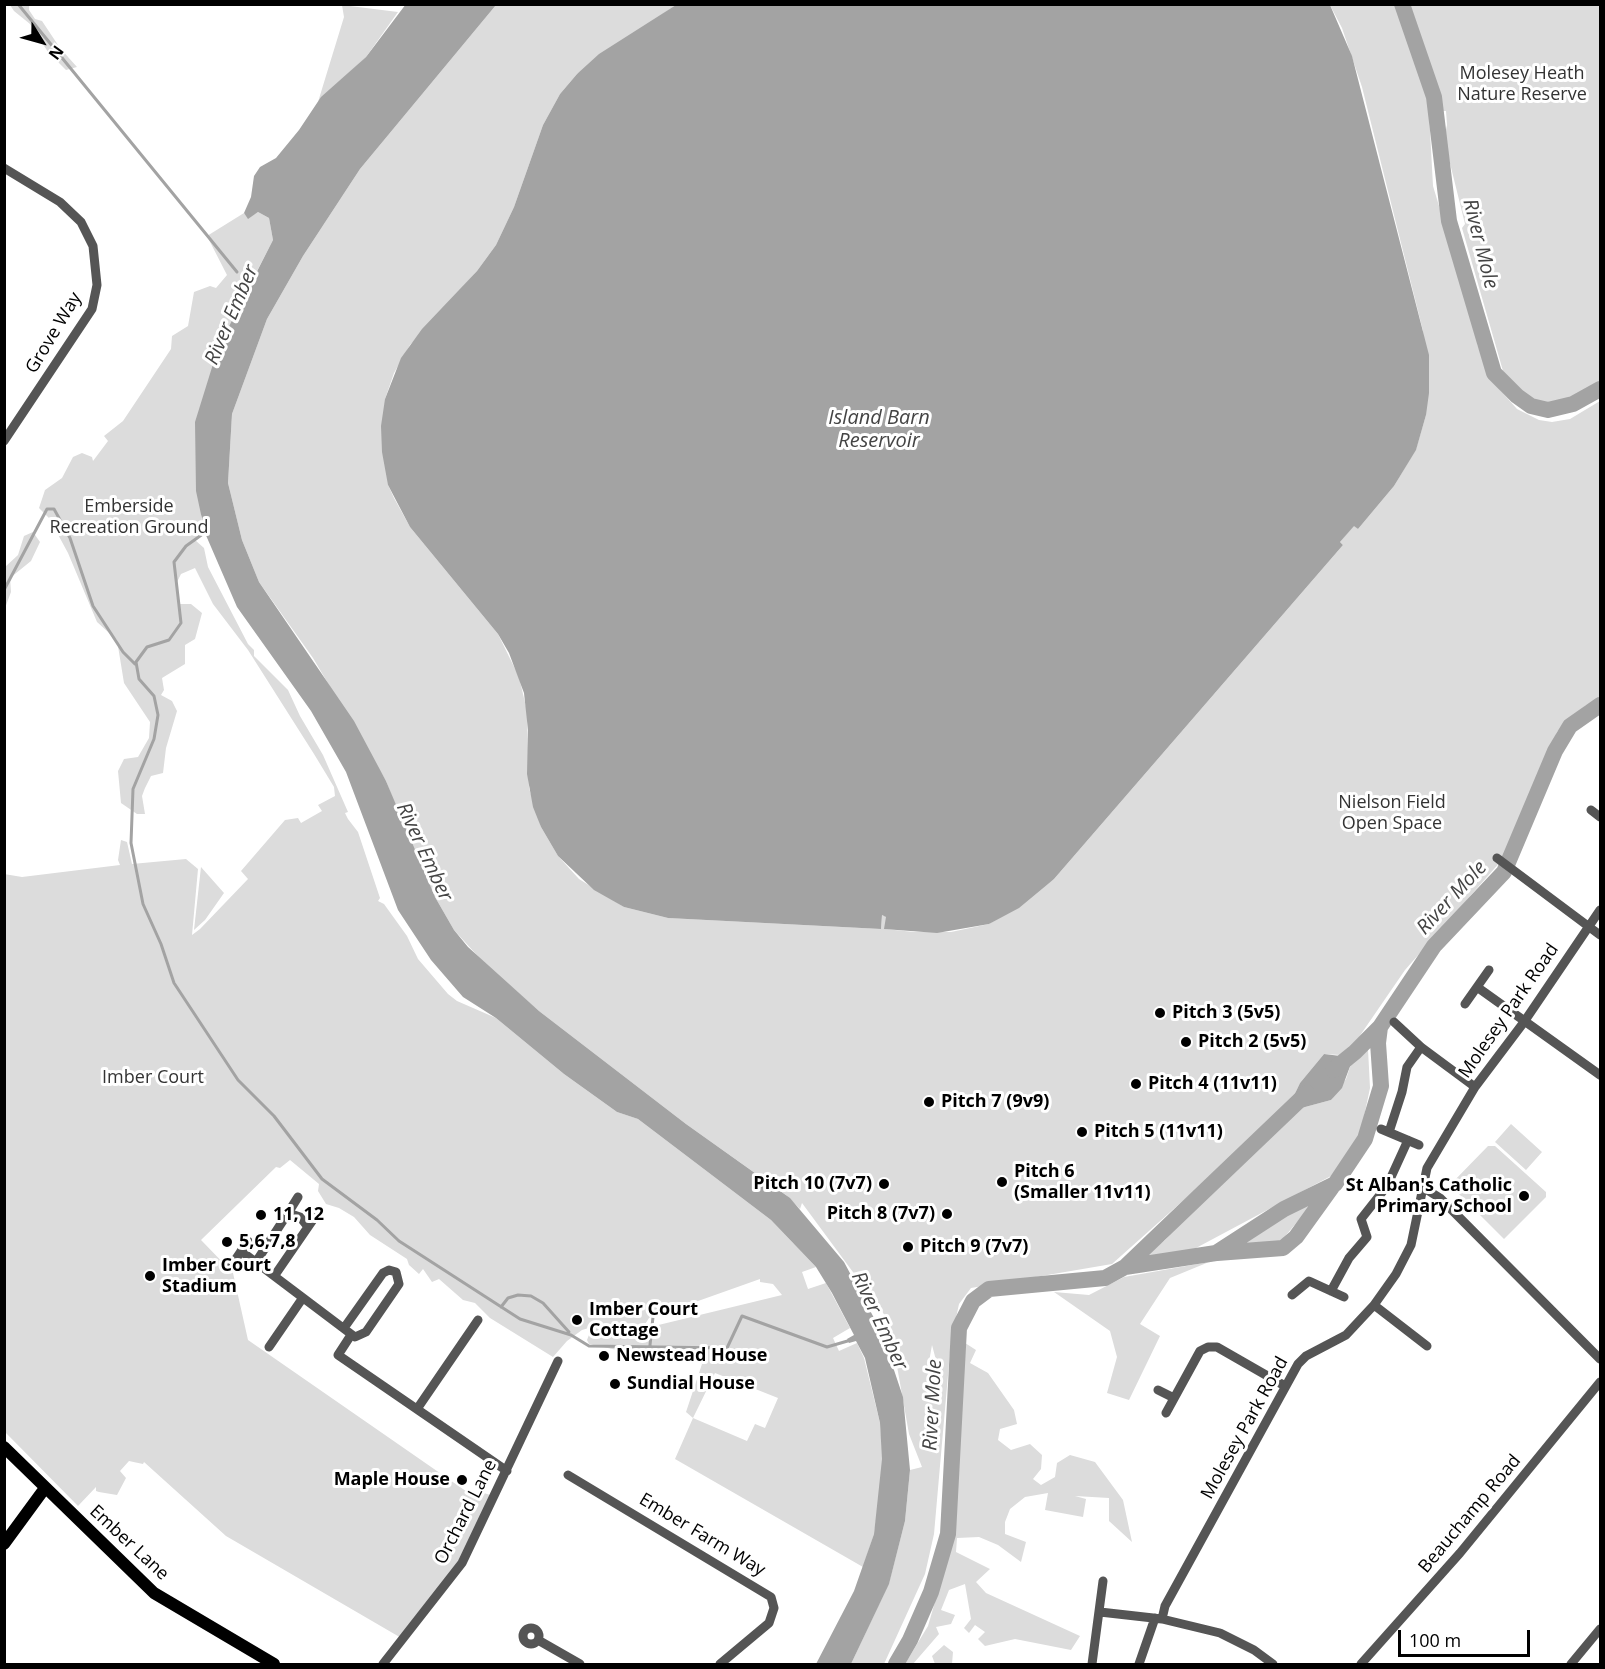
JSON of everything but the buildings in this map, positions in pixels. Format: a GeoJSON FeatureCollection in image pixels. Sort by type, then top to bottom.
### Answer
{"type":"FeatureCollection","features":[{"type":"Feature","properties":{"kind":"main road","name":"Ember Lane"},"geometry":{"type":"LineString","coordinates":[[4,1447],[154,1593],[274,1665]]}},
{"type":"Feature","properties":{"kind":"main road"},"geometry":{"type":"LineString","coordinates":[[4,1544],[45,1488]]}},
{"type":"Feature","properties":{"kind":"street","name":"Grove Way"},"geometry":{"type":"LineString","coordinates":[[4,168],[60,202],[81,222],[93,246],[97,285],[92,309],[4,441]]}},
{"type":"Feature","properties":{"kind":"street"},"geometry":{"type":"LineString","coordinates":[[1591,810],[1600,817]]}},
{"type":"Feature","properties":{"kind":"street"},"geometry":{"type":"LineString","coordinates":[[1499,860],[1600,935]]}},
{"type":"Feature","properties":{"kind":"street","name":"Molesey Park Road"},"geometry":{"type":"LineString","coordinates":[[1139,1665],[1158,1618],[1298,1364],[1306,1356],[1346,1335],[1374,1305],[1396,1274],[1411,1245],[1427,1168],[1475,1087],[1524,1022],[1600,910]]}},
{"type":"Feature","properties":{"kind":"street"},"geometry":{"type":"LineString","coordinates":[[1465,1004],[1490,970]]}},
{"type":"Feature","properties":{"kind":"street"},"geometry":{"type":"LineString","coordinates":[[1477,987],[1600,1075]]}},
{"type":"Feature","properties":{"kind":"street"},"geometry":{"type":"LineString","coordinates":[[1394,1022],[1421,1047],[1475,1087]]}},
{"type":"Feature","properties":{"kind":"street"},"geometry":{"type":"LineString","coordinates":[[1419,1145],[1385,1130],[1402,1092],[1407,1067],[1421,1047]]}},
{"type":"Feature","properties":{"kind":"street"},"geometry":{"type":"LineString","coordinates":[[1331,1291],[1349,1258],[1367,1237],[1361,1219],[1387,1186],[1408,1140]]}},
{"type":"Feature","properties":{"kind":"street"},"geometry":{"type":"LineString","coordinates":[[1424,1188],[1440,1198],[1600,1359]]}},
{"type":"Feature","properties":{"kind":"street"},"geometry":{"type":"LineString","coordinates":[[256,1262],[298,1197]]}},
{"type":"Feature","properties":{"kind":"street"},"geometry":{"type":"LineString","coordinates":[[288,1213],[300,1217],[308,1227]]}},
{"type":"Feature","properties":{"kind":"street"},"geometry":{"type":"LineString","coordinates":[[275,1275],[316,1214]]}},
{"type":"Feature","properties":{"kind":"street"},"geometry":{"type":"LineString","coordinates":[[231,1266],[248,1241]]}},
{"type":"Feature","properties":{"kind":"street"},"geometry":{"type":"LineString","coordinates":[[241,1251],[275,1275],[281,1284],[348,1331],[356,1337],[366,1332],[399,1284],[396,1272],[389,1270],[383,1273],[348,1331],[338,1355],[507,1471]]}},
{"type":"Feature","properties":{"kind":"street"},"geometry":{"type":"LineString","coordinates":[[1292,1295],[1309,1281],[1344,1297]]}},
{"type":"Feature","properties":{"kind":"street"},"geometry":{"type":"LineString","coordinates":[[269,1347],[302,1299]]}},
{"type":"Feature","properties":{"kind":"street"},"geometry":{"type":"LineString","coordinates":[[1374,1305],[1427,1346]]}},
{"type":"Feature","properties":{"kind":"street"},"geometry":{"type":"LineString","coordinates":[[417,1409],[478,1320]]}},
{"type":"Feature","properties":{"kind":"street"},"geometry":{"type":"LineString","coordinates":[[1166,1413],[1200,1351],[1208,1347],[1217,1347],[1286,1386]]}},
{"type":"Feature","properties":{"kind":"street","name":"Orchard Lane"},"geometry":{"type":"LineString","coordinates":[[383,1665],[462,1563],[558,1361]]}},
{"type":"Feature","properties":{"kind":"street","name":"Beauchamp Road"},"geometry":{"type":"LineString","coordinates":[[1361,1665],[1468,1544],[1600,1382]]}},
{"type":"Feature","properties":{"kind":"street"},"geometry":{"type":"LineString","coordinates":[[1158,1389],[1174,1398]]}},
{"type":"Feature","properties":{"kind":"street","name":"Ember Farm Way"},"geometry":{"type":"LineString","coordinates":[[568,1475],[771,1597],[774,1608],[769,1623],[720,1665]]}},
{"type":"Feature","properties":{"kind":"street"},"geometry":{"type":"LineString","coordinates":[[1092,1665],[1103,1581]]}},
{"type":"Feature","properties":{"kind":"street"},"geometry":{"type":"LineString","coordinates":[[1100,1612],[1158,1618],[1220,1633],[1254,1650],[1273,1665]]}},
{"type":"Feature","properties":{"kind":"street"},"geometry":{"type":"LineString","coordinates":[[1571,1665],[1600,1629]]}},
{"type":"Feature","properties":{"kind":"street"},"geometry":{"type":"LineString","coordinates":[[538,1640],[580,1665]]}},
{"type":"Feature","properties":{"kind":"green space"},"geometry":{"type":"Polygon","coordinates":[[[10,5],[29,5],[29,10],[35,19],[42,21],[60,48],[77,67],[66,70],[48,52],[30,24],[10,5]]]}},
{"type":"Feature","properties":{"kind":"green space"},"geometry":{"type":"Polygon","coordinates":[[[342,5],[398,12],[366,57],[318,102],[344,17],[342,5]]]}},
{"type":"Feature","properties":{"kind":"green space","name":"Nielson Field Open Space"},"geometry":{"type":"Polygon","coordinates":[[[496,5],[676,5],[577,74],[560,94],[543,125],[514,207],[496,245],[477,271],[410,345],[394,373],[385,399],[388,485],[394,498],[410,527],[498,634],[519,677],[527,711],[529,788],[541,827],[558,856],[579,879],[624,907],[668,918],[881,929],[882,915],[887,917],[885,929],[914,932],[951,932],[989,924],[1054,879],[1343,545],[1340,542],[1354,525],[1358,529],[1394,486],[1416,449],[1426,415],[1423,331],[1362,87],[1342,28],[1330,5],[1395,5],[1409,30],[1428,94],[1433,186],[1474,322],[1478,347],[1500,390],[1517,409],[1539,420],[1552,422],[1570,419],[1600,401],[1600,698],[1585,706],[1557,732],[1548,759],[1501,861],[1405,970],[1359,1037],[1340,1055],[1324,1054],[1300,1083],[1289,1106],[1112,1264],[971,1288],[959,1304],[951,1341],[934,1534],[925,1574],[884,1664],[851,1664],[889,1583],[905,1521],[910,1470],[922,1467],[909,1434],[889,1321],[802,1203],[800,1209],[786,1195],[686,1124],[539,1011],[485,964],[454,930],[435,897],[413,850],[386,781],[313,658],[259,582],[242,540],[228,483],[232,414],[267,319],[303,256],[360,169],[496,5]],[[932,1345],[929,1362],[930,1401],[941,1379],[932,1345]]]}},
{"type":"Feature","properties":{"kind":"green space","name":"Molesey Heath Nature Reserve"},"geometry":{"type":"Polygon","coordinates":[[[1406,5],[1600,5],[1600,382],[1574,398],[1543,405],[1521,394],[1503,371],[1462,228],[1465,224],[1444,139],[1447,125],[1446,111],[1442,111],[1425,51],[1406,5]]]}},
{"type":"Feature","properties":{"kind":"green space","name":"Imber Court"},"geometry":{"type":"Polygon","coordinates":[[[258,212],[269,218],[273,240],[244,296],[201,516],[205,533],[195,540],[204,548],[208,567],[248,644],[254,650],[254,656],[288,690],[323,755],[348,812],[345,813],[358,832],[380,898],[378,901],[384,904],[407,936],[418,959],[448,994],[457,1001],[496,1018],[564,1074],[617,1112],[638,1119],[771,1220],[816,1267],[802,1272],[808,1289],[826,1283],[850,1328],[833,1338],[839,1351],[857,1343],[864,1358],[880,1423],[883,1459],[878,1507],[874,1534],[863,1567],[675,1459],[693,1418],[686,1412],[702,1364],[680,1350],[617,1350],[589,1344],[587,1340],[592,1327],[582,1330],[567,1341],[553,1357],[490,1318],[475,1303],[463,1300],[439,1279],[432,1282],[423,1269],[419,1274],[409,1265],[407,1259],[370,1235],[354,1217],[339,1208],[326,1204],[318,1191],[319,1184],[290,1160],[280,1168],[276,1167],[201,1240],[233,1273],[248,1340],[473,1496],[481,1492],[490,1495],[462,1563],[403,1639],[226,1536],[144,1462],[143,1464],[129,1461],[120,1471],[126,1478],[117,1495],[96,1491],[96,1487],[78,1506],[5,1432],[4,874],[22,877],[120,865],[118,860],[121,840],[127,842],[132,864],[186,859],[198,869],[192,935],[248,879],[241,871],[285,820],[298,818],[301,823],[322,811],[318,805],[335,796],[334,787],[314,754],[248,650],[213,604],[195,568],[181,574],[176,584],[180,604],[191,604],[202,613],[195,639],[185,645],[185,664],[162,678],[164,690],[161,695],[172,701],[177,711],[166,748],[163,773],[151,776],[145,788],[142,796],[145,814],[137,814],[121,803],[118,771],[124,759],[138,757],[149,738],[150,722],[124,683],[117,640],[97,622],[68,553],[49,518],[39,508],[45,490],[62,478],[73,457],[82,453],[92,457],[93,461],[108,441],[104,436],[123,421],[171,349],[172,336],[188,326],[194,292],[210,286],[216,288],[227,275],[207,236],[244,213],[248,218],[258,212]],[[760,1279],[684,1306],[657,1312],[649,1318],[642,1329],[782,1295],[773,1284],[760,1282],[760,1279]],[[715,1373],[693,1418],[747,1441],[755,1424],[765,1428],[778,1398],[715,1373]]]}},
{"type":"Feature","properties":{"kind":"green space"},"geometry":{"type":"Polygon","coordinates":[[[33,532],[40,542],[31,561],[10,578],[11,592],[5,608],[5,567],[18,555],[24,536],[33,532]]]}},
{"type":"Feature","properties":{"kind":"green space"},"geometry":{"type":"Polygon","coordinates":[[[201,867],[224,893],[205,920],[194,930],[201,867]]]}},
{"type":"Feature","properties":{"kind":"green space"},"geometry":{"type":"Polygon","coordinates":[[[1368,1049],[1370,1088],[1362,1126],[1354,1147],[1331,1176],[1181,1256],[1140,1260],[1165,1240],[1196,1205],[1294,1110],[1331,1100],[1346,1079],[1352,1061],[1368,1049]]]}},
{"type":"Feature","properties":{"kind":"green space"},"geometry":{"type":"Polygon","coordinates":[[[1511,1124],[1542,1152],[1526,1170],[1495,1142],[1511,1124]]]}},
{"type":"Feature","properties":{"kind":"green space"},"geometry":{"type":"Polygon","coordinates":[[[1488,1146],[1495,1146],[1546,1192],[1546,1197],[1504,1239],[1450,1185],[1488,1146]]]}},
{"type":"Feature","properties":{"kind":"green space"},"geometry":{"type":"Polygon","coordinates":[[[1319,1196],[1281,1241],[1232,1247],[1319,1196]]]}},
{"type":"Feature","properties":{"kind":"green space"},"geometry":{"type":"Polygon","coordinates":[[[1209,1262],[1170,1278],[1140,1324],[1160,1336],[1129,1400],[1107,1393],[1117,1357],[1110,1331],[1054,1292],[1089,1295],[1124,1277],[1209,1262]]]}},
{"type":"Feature","properties":{"kind":"green space"},"geometry":{"type":"Polygon","coordinates":[[[962,1341],[976,1350],[970,1363],[988,1373],[1014,1410],[1017,1424],[1000,1429],[998,1440],[1011,1450],[1030,1444],[1042,1455],[1041,1469],[1033,1479],[1041,1485],[1055,1477],[1057,1463],[1070,1455],[1095,1462],[1123,1500],[1132,1542],[1109,1521],[1109,1498],[1075,1496],[1086,1499],[1083,1517],[1045,1510],[1048,1493],[1025,1497],[1010,1509],[1005,1522],[1005,1534],[1026,1542],[1021,1562],[998,1545],[979,1537],[957,1538],[956,1552],[990,1569],[976,1582],[986,1593],[1080,1636],[1071,1650],[1015,1639],[985,1646],[978,1639],[985,1632],[975,1625],[969,1633],[964,1628],[971,1619],[965,1584],[949,1590],[941,1610],[955,1615],[951,1624],[936,1627],[939,1634],[913,1664],[905,1664],[928,1626],[952,1543],[962,1341]]]}},
{"type":"Feature","properties":{"kind":"green space"},"geometry":{"type":"Polygon","coordinates":[[[944,1645],[953,1652],[952,1664],[935,1664],[932,1656],[944,1645]]]}},
{"type":"Feature","properties":{"kind":"water"},"geometry":{"type":"Polygon","coordinates":[[[406,4],[496,5],[360,169],[303,256],[267,319],[232,414],[228,483],[242,540],[259,582],[354,721],[386,781],[435,897],[454,930],[468,947],[539,1011],[686,1124],[790,1198],[844,1262],[881,1331],[903,1397],[910,1470],[905,1521],[889,1584],[851,1664],[816,1664],[854,1591],[874,1534],[882,1459],[880,1423],[865,1358],[856,1341],[849,1343],[847,1339],[854,1335],[832,1293],[816,1267],[771,1220],[638,1119],[617,1112],[564,1074],[496,1018],[463,997],[431,960],[398,910],[346,772],[311,711],[237,607],[205,533],[196,491],[195,422],[218,348],[273,240],[269,218],[258,212],[248,219],[244,213],[251,197],[254,176],[260,167],[276,158],[299,130],[321,97],[366,57],[406,4]]]}},
{"type":"Feature","properties":{"kind":"water","name":"Island Barn Reservoir"},"geometry":{"type":"Polygon","coordinates":[[[676,5],[1330,5],[1352,56],[1429,355],[1429,393],[1426,415],[1416,450],[1394,486],[1358,529],[1354,526],[1340,542],[1343,545],[1054,879],[1019,908],[989,924],[937,933],[884,929],[886,917],[882,915],[881,929],[668,918],[624,907],[594,890],[558,856],[541,827],[533,807],[527,774],[528,730],[524,693],[509,653],[498,634],[410,527],[388,485],[382,452],[381,426],[385,399],[401,358],[422,329],[477,271],[496,245],[514,207],[543,125],[560,94],[599,54],[676,5]]]}},
{"type":"Feature","properties":{"kind":"water"},"geometry":{"type":"Polygon","coordinates":[[[1324,1054],[1349,1057],[1352,1061],[1342,1088],[1331,1100],[1294,1110],[1289,1106],[1300,1083],[1324,1054]]]}},
{"type":"Feature","properties":{"kind":"waterway","name":"River Ember"},"geometry":{"type":"LineString","coordinates":[[18,4],[237,272]]}},
{"type":"Feature","properties":{"kind":"waterway","name":"River Mole"},"geometry":{"type":"LineString","coordinates":[[1402,4],[1434,97],[1449,221],[1494,373],[1517,396],[1531,406],[1548,410],[1573,404],[1600,389]]}},
{"type":"Feature","properties":{"kind":"waterway"},"geometry":{"type":"LineString","coordinates":[[4,590],[47,509],[54,509],[70,538],[93,606],[123,652],[135,664]]}},
{"type":"Feature","properties":{"kind":"waterway"},"geometry":{"type":"LineString","coordinates":[[207,531],[186,546],[174,562],[181,623],[169,640],[147,647],[136,662],[139,679],[154,696],[158,715],[154,739],[133,789],[131,843],[143,904],[161,944],[174,983],[238,1080],[274,1116],[322,1179],[377,1220],[399,1241],[520,1319],[571,1335],[589,1346],[727,1348],[742,1316],[827,1347],[851,1340]]}},
{"type":"Feature","properties":{"kind":"waterway","name":"River Mole"},"geometry":{"type":"LineString","coordinates":[[1333,1070],[1380,1027],[1434,946],[1504,872],[1555,751],[1570,726],[1600,705]]}},
{"type":"Feature","properties":{"kind":"waterway","name":"River Mole"},"geometry":{"type":"LineString","coordinates":[[1125,1267],[1216,1253],[1284,1209],[1335,1184],[1365,1139],[1381,1086],[1378,1043],[1380,1027]]}},
{"type":"Feature","properties":{"kind":"waterway","name":"River Mole"},"geometry":{"type":"LineString","coordinates":[[896,1664],[910,1640],[931,1592],[948,1534],[959,1328],[973,1301],[989,1289],[1105,1278],[1125,1267],[1307,1093]]}},
{"type":"Feature","properties":{"kind":"waterway"},"geometry":{"type":"LineString","coordinates":[[1217,1253],[1283,1248],[1296,1237],[1332,1187]]}},
{"type":"Feature","properties":{"kind":"waterway"},"geometry":{"type":"LineString","coordinates":[[501,1307],[508,1298],[518,1295],[531,1296],[543,1303],[569,1332]]}},
{"type":"Feature","properties":{"kind":"waterway"},"geometry":{"type":"LineString","coordinates":[[650,1345],[653,1317]]}},
{"type":"Feature","properties":{"kind":"place","name":"Pitch 3 (5v5)"},"geometry":{"type":"Point","coordinates":[1160,1013]}},
{"type":"Feature","properties":{"kind":"place","name":"Pitch 2 (5v5)"},"geometry":{"type":"Point","coordinates":[1186,1042]}},
{"type":"Feature","properties":{"kind":"place","name":"Pitch 4 (11v11)"},"geometry":{"type":"Point","coordinates":[1136,1084]}},
{"type":"Feature","properties":{"kind":"place","name":"Pitch 7 (9v9)"},"geometry":{"type":"Point","coordinates":[929,1102]}},
{"type":"Feature","properties":{"kind":"place","name":"Pitch 5 (11v11)"},"geometry":{"type":"Point","coordinates":[1082,1132]}},
{"type":"Feature","properties":{"kind":"place","name":"Pitch 6 (Smaller 11v11)"},"geometry":{"type":"Point","coordinates":[1002,1182]}},
{"type":"Feature","properties":{"kind":"place","name":"Pitch 10 (7v7)"},"geometry":{"type":"Point","coordinates":[884,1184]}},
{"type":"Feature","properties":{"kind":"place","name":"St Alban's Catholic Primary School"},"geometry":{"type":"Point","coordinates":[1524,1196]}},
{"type":"Feature","properties":{"kind":"place","name":"Pitch 8 (7v7)"},"geometry":{"type":"Point","coordinates":[947,1214]}},
{"type":"Feature","properties":{"kind":"place","name":"11, 12"},"geometry":{"type":"Point","coordinates":[261,1215]}},
{"type":"Feature","properties":{"kind":"place","name":"5,6,7,8"},"geometry":{"type":"Point","coordinates":[227,1242]}},
{"type":"Feature","properties":{"kind":"place","name":"Pitch 9 (7v7)"},"geometry":{"type":"Point","coordinates":[908,1247]}},
{"type":"Feature","properties":{"kind":"place","name":"Imber Court Stadium"},"geometry":{"type":"Point","coordinates":[150,1276]}},
{"type":"Feature","properties":{"kind":"place","name":"Imber Court Cottage"},"geometry":{"type":"Point","coordinates":[577,1320]}},
{"type":"Feature","properties":{"kind":"place","name":"Newstead House"},"geometry":{"type":"Point","coordinates":[604,1356]}},
{"type":"Feature","properties":{"kind":"place","name":"Sundial House"},"geometry":{"type":"Point","coordinates":[615,1384]}},
{"type":"Feature","properties":{"kind":"place","name":"Maple House"},"geometry":{"type":"Point","coordinates":[462,1480]}},
{"type":"Feature","properties":{"kind":"park label","name":"Emberside Recreation Ground"},"geometry":{"type":"Point","coordinates":[129,517]}}]}
